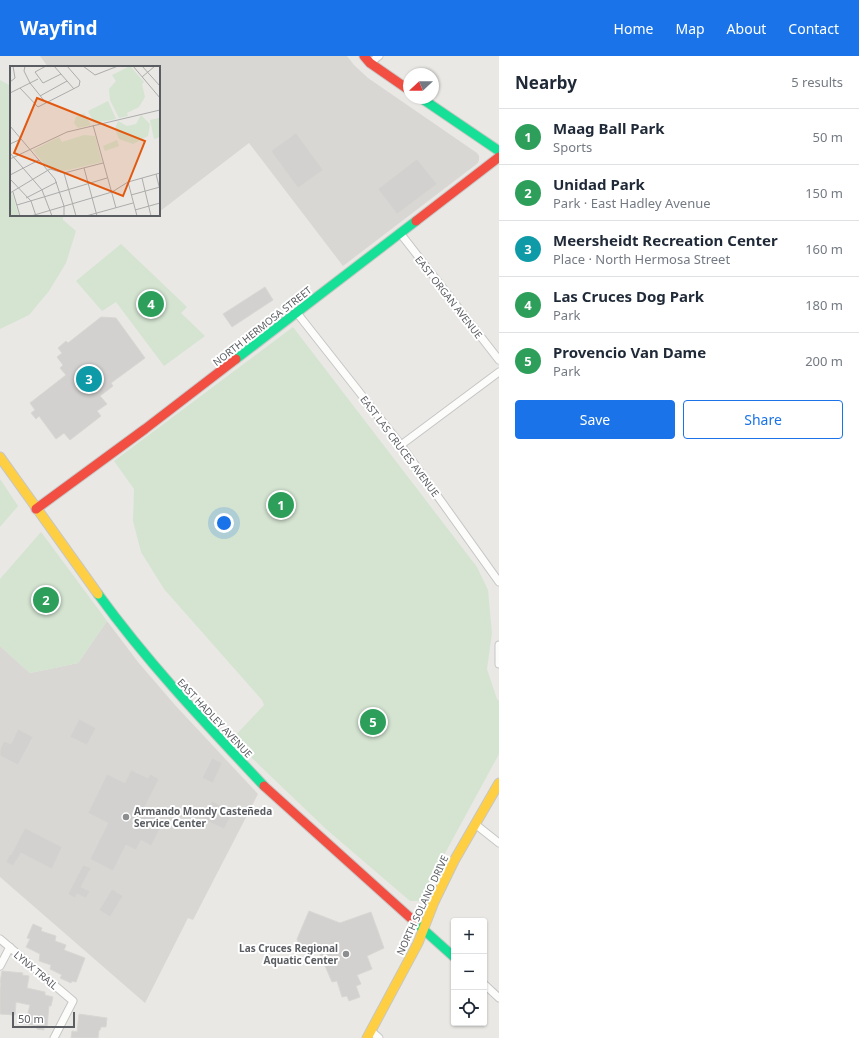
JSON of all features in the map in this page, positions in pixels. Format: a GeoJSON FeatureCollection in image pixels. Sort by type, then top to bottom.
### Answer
{"type":"FeatureCollection","features":[{"type":"Feature","properties":{"kind":"street"},"geometry":{"type":"LineString","coordinates":[[367,60],[379,56]]}},
{"type":"Feature","properties":{"kind":"street"},"geometry":{"type":"LineString","coordinates":[[367,60],[403,86]]}},
{"type":"Feature","properties":{"kind":"street"},"geometry":{"type":"LineString","coordinates":[[430,104],[499,151]]}},
{"type":"Feature","properties":{"kind":"street","name":"NORTH HERMOSA STREET"},"geometry":{"type":"LineString","coordinates":[[36,510],[145,430],[499,157]]}},
{"type":"Feature","properties":{"kind":"street","name":"EAST ORGAN AVENUE"},"geometry":{"type":"LineString","coordinates":[[400,233],[499,360]]}},
{"type":"Feature","properties":{"kind":"street","name":"EAST LAS CRUCES AVENUE"},"geometry":{"type":"LineString","coordinates":[[297,313],[401,445],[499,582]]}},
{"type":"Feature","properties":{"kind":"street"},"geometry":{"type":"LineString","coordinates":[[401,445],[499,372]]}},
{"type":"Feature","properties":{"kind":"street","name":"EAST HADLEY AVENUE"},"geometry":{"type":"LineString","coordinates":[[0,457],[36,510],[118,622],[175,691],[265,787],[451,954]]}},
{"type":"Feature","properties":{"kind":"street"},"geometry":{"type":"LineString","coordinates":[[499,646],[499,664]]}},
{"type":"Feature","properties":{"kind":"street","name":"NORTH SOLANO DRIVE"},"geometry":{"type":"LineString","coordinates":[[369,1034],[418,943],[446,877],[499,783]]}},
{"type":"Feature","properties":{"kind":"street"},"geometry":{"type":"LineString","coordinates":[[475,824],[499,843]]}},
{"type":"Feature","properties":{"kind":"street","name":"LYNX TRAIL"},"geometry":{"type":"LineString","coordinates":[[0,939],[73,1000],[54,1038]]}},
{"type":"Feature","properties":{"kind":"street"},"geometry":{"type":"LineString","coordinates":[[0,966],[10,947]]}},
{"type":"Feature","properties":{"kind":"street"},"geometry":{"type":"LineString","coordinates":[[487,987],[499,998]]}},
{"type":"Feature","properties":{"kind":"street"},"geometry":{"type":"LineString","coordinates":[[369,1034],[379,1038]]}},
{"type":"Feature","properties":{"kind":"shaded area"},"geometry":{"type":"Polygon","coordinates":[[[40,56],[347,56],[368,78],[403,102],[403,104],[406,104],[477,153],[479,160],[478,163],[343,266],[249,143],[160,211],[160,66],[47,66],[40,56]]]}},
{"type":"Feature","properties":{"kind":"shaded area"},"geometry":{"type":"Polygon","coordinates":[[[107,621],[138,662],[175,705],[258,794],[193,920],[188,918],[145,1003],[0,877],[0,646],[30,673],[78,663],[107,621]]]}},
{"type":"Feature","properties":{"kind":"green space"},"geometry":{"type":"Polygon","coordinates":[[[0,80],[10,85],[10,216],[63,216],[63,220],[76,231],[66,263],[49,291],[29,315],[0,329],[0,80]]]}},
{"type":"Feature","properties":{"kind":"green space"},"geometry":{"type":"Polygon","coordinates":[[[121,244],[187,307],[181,313],[205,336],[164,366],[116,302],[102,311],[76,281],[121,244]]]}},
{"type":"Feature","properties":{"kind":"green space"},"geometry":{"type":"Polygon","coordinates":[[[293,327],[477,567],[488,590],[492,633],[487,669],[499,701],[499,754],[419,901],[410,901],[326,829],[232,739],[264,705],[262,700],[164,589],[141,552],[133,521],[134,489],[114,461],[293,327]]]}},
{"type":"Feature","properties":{"kind":"green space"},"geometry":{"type":"Polygon","coordinates":[[[0,479],[18,506],[0,527],[0,479]]]}},
{"type":"Feature","properties":{"kind":"green space"},"geometry":{"type":"Polygon","coordinates":[[[41,532],[107,621],[78,663],[30,673],[0,646],[0,579],[41,532]]]}},
{"type":"Feature","properties":{"kind":"building"},"geometry":{"type":"Polygon","coordinates":[[[296,133],[323,170],[298,188],[271,151],[296,133]]]}},
{"type":"Feature","properties":{"kind":"building"},"geometry":{"type":"Polygon","coordinates":[[[417,159],[437,184],[397,214],[378,189],[417,159]]]}},
{"type":"Feature","properties":{"kind":"building"},"geometry":{"type":"Polygon","coordinates":[[[265,287],[273,300],[232,327],[223,314],[265,287]]]}},
{"type":"Feature","properties":{"kind":"building"},"geometry":{"type":"Polygon","coordinates":[[[101,317],[116,318],[145,358],[111,383],[113,386],[100,396],[107,404],[97,411],[101,416],[70,440],[64,433],[56,439],[39,416],[36,419],[31,413],[35,410],[30,403],[66,375],[60,368],[63,365],[57,357],[62,353],[58,348],[66,341],[68,343],[101,317]]]}},
{"type":"Feature","properties":{"kind":"building"},"geometry":{"type":"Polygon","coordinates":[[[79,719],[96,728],[87,745],[70,737],[79,719]]]}},
{"type":"Feature","properties":{"kind":"building"},"geometry":{"type":"Polygon","coordinates":[[[18,729],[33,737],[18,765],[0,756],[0,749],[4,741],[11,744],[18,729]]]}},
{"type":"Feature","properties":{"kind":"building"},"geometry":{"type":"Polygon","coordinates":[[[212,758],[222,763],[213,783],[202,778],[212,758]]]}},
{"type":"Feature","properties":{"kind":"building","name":"Armando Mondy Casteñeda Service Center"},"geometry":{"type":"Polygon","coordinates":[[[131,770],[148,778],[150,774],[159,779],[143,810],[164,821],[151,846],[141,840],[136,850],[126,845],[113,871],[90,859],[108,823],[88,813],[107,774],[125,783],[131,770]]]}},
{"type":"Feature","properties":{"kind":"building"},"geometry":{"type":"Polygon","coordinates":[[[212,801],[233,812],[224,829],[203,819],[212,801]]]}},
{"type":"Feature","properties":{"kind":"building"},"geometry":{"type":"Polygon","coordinates":[[[25,828],[62,847],[52,869],[21,853],[13,866],[6,862],[25,828]]]}},
{"type":"Feature","properties":{"kind":"building"},"geometry":{"type":"Polygon","coordinates":[[[83,865],[91,868],[81,887],[90,891],[86,898],[77,894],[75,898],[68,894],[83,865]]]}},
{"type":"Feature","properties":{"kind":"building"},"geometry":{"type":"Polygon","coordinates":[[[112,889],[123,896],[110,917],[99,910],[112,889]]]}},
{"type":"Feature","properties":{"kind":"building","name":"Las Cruces Regional Aquatic Center"},"geometry":{"type":"Polygon","coordinates":[[[309,911],[340,923],[371,912],[384,948],[367,956],[372,969],[357,975],[361,984],[356,986],[360,997],[349,1001],[347,996],[342,997],[337,981],[332,982],[316,945],[301,951],[297,939],[309,911]]]}},
{"type":"Feature","properties":{"kind":"building"},"geometry":{"type":"Polygon","coordinates":[[[33,924],[42,928],[41,931],[56,936],[55,941],[66,945],[64,950],[85,958],[76,982],[72,981],[71,983],[60,978],[62,975],[50,969],[51,965],[39,961],[40,954],[26,947],[30,939],[27,938],[33,924]]]}},
{"type":"Feature","properties":{"kind":"building"},"geometry":{"type":"Polygon","coordinates":[[[2,971],[23,973],[22,975],[29,976],[27,988],[45,992],[45,995],[53,997],[51,1006],[49,1006],[47,1027],[44,1026],[44,1030],[37,1029],[37,1026],[25,1024],[30,1005],[16,1002],[15,1015],[0,1014],[0,983],[2,971]]]}},
{"type":"Feature","properties":{"kind":"building"},"geometry":{"type":"Polygon","coordinates":[[[79,1014],[107,1018],[106,1027],[101,1027],[98,1038],[71,1038],[72,1031],[77,1032],[79,1014]]]}},
{"type":"Feature","properties":{"kind":"traffic: fast"},"geometry":{"type":"LineString","coordinates":[[430,104],[499,151]]}},
{"type":"Feature","properties":{"kind":"traffic: fast"},"geometry":{"type":"LineString","coordinates":[[236,359],[416,221]]}},
{"type":"Feature","properties":{"kind":"traffic: fast"},"geometry":{"type":"LineString","coordinates":[[98,594],[157,668],[264,786]]}},
{"type":"Feature","properties":{"kind":"traffic: fast"},"geometry":{"type":"LineString","coordinates":[[415,922],[451,954]]}},
{"type":"Feature","properties":{"kind":"traffic: slow"},"geometry":{"type":"LineString","coordinates":[[0,457],[98,594]]}},
{"type":"Feature","properties":{"kind":"traffic: slow"},"geometry":{"type":"LineString","coordinates":[[367,1038],[418,943],[434,902],[454,861],[499,783]]}},
{"type":"Feature","properties":{"kind":"traffic: jam"},"geometry":{"type":"LineString","coordinates":[[364,56],[370,63],[403,86]]}},
{"type":"Feature","properties":{"kind":"traffic: jam"},"geometry":{"type":"LineString","coordinates":[[416,221],[499,157]]}},
{"type":"Feature","properties":{"kind":"traffic: jam"},"geometry":{"type":"LineString","coordinates":[[36,509],[145,429],[236,359]]}},
{"type":"Feature","properties":{"kind":"traffic: jam"},"geometry":{"type":"LineString","coordinates":[[264,786],[415,922]]}},
{"type":"Feature","properties":{"kind":"place","name":"Las Cruces Dog Park"},"geometry":{"type":"Point","coordinates":[151,304]}},
{"type":"Feature","properties":{"kind":"place","name":"Meersheidt Recreation Center"},"geometry":{"type":"Point","coordinates":[89,379]}},
{"type":"Feature","properties":{"kind":"place","name":"Maag Ball Park"},"geometry":{"type":"Point","coordinates":[281,505]}},
{"type":"Feature","properties":{"kind":"place","name":"Unidad Park"},"geometry":{"type":"Point","coordinates":[46,600]}},
{"type":"Feature","properties":{"kind":"place","name":"Provencio Van Dame"},"geometry":{"type":"Point","coordinates":[373,722]}},
{"type":"Feature","properties":{"kind":"place","name":"Armando Mondy Casteñeda Service Center"},"geometry":{"type":"Point","coordinates":[126,817]}},
{"type":"Feature","properties":{"kind":"place","name":"Las Cruces Regional Aquatic Center"},"geometry":{"type":"Point","coordinates":[346,954]}}]}
